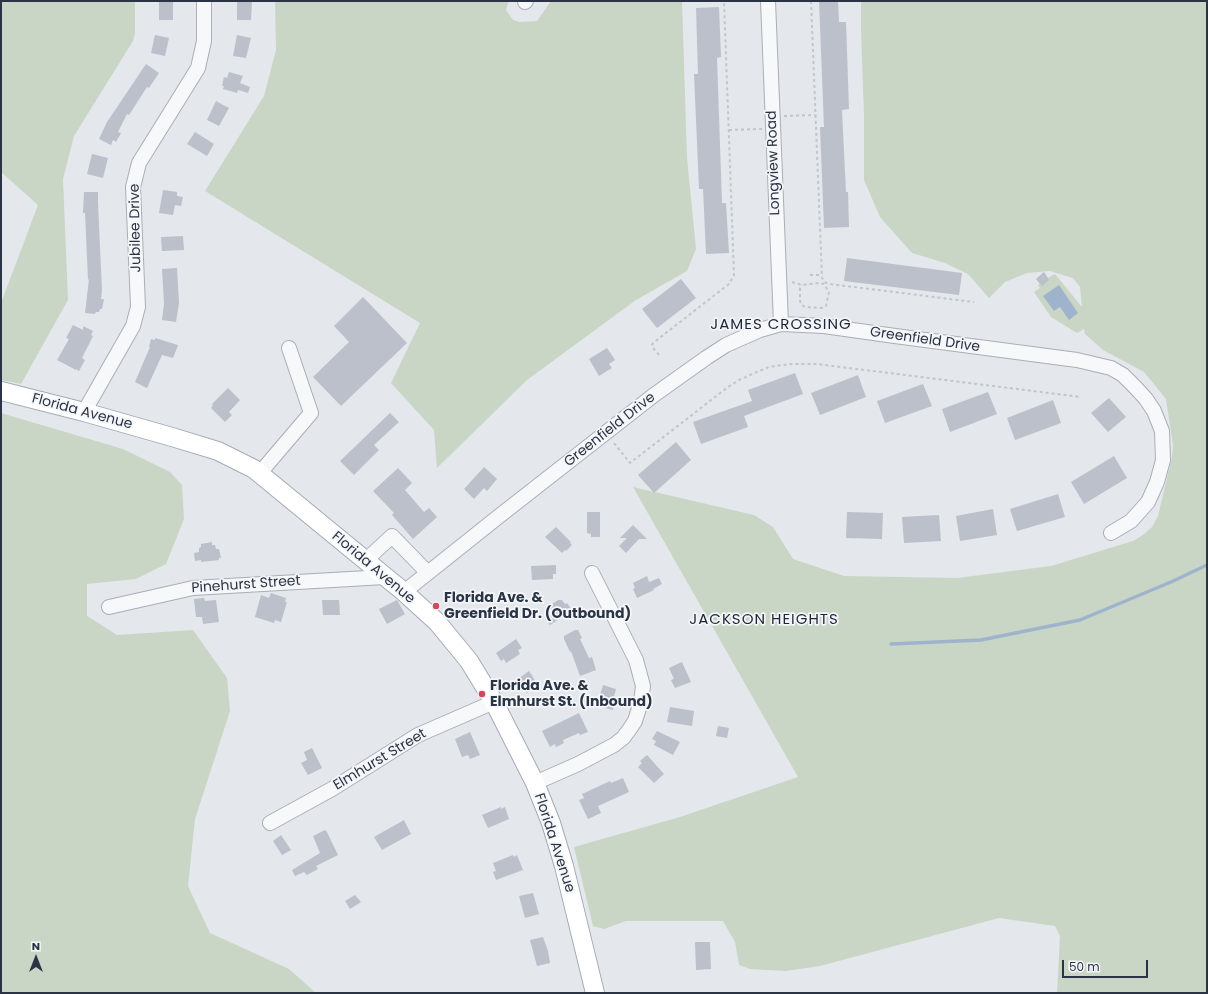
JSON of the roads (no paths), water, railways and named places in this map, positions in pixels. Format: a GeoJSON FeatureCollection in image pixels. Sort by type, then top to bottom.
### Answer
{"type":"FeatureCollection","features":[{"type":"Feature","properties":{"kind":"main road","name":"Florida Avenue"},"geometry":{"type":"LineString","coordinates":[[1,391],[172,436],[218,451],[254,469],[404,592],[437,622],[469,662],[494,702],[535,783],[551,823],[564,866],[595,993]]}},
{"type":"Feature","properties":{"kind":"street","name":"Jubilee Drive"},"geometry":{"type":"LineString","coordinates":[[84,412],[133,326],[138,307],[133,187],[139,163],[198,68],[204,41],[204,1]]}},
{"type":"Feature","properties":{"kind":"street","name":"Longview Road"},"geometry":{"type":"LineString","coordinates":[[768,1],[781,324]]}},
{"type":"Feature","properties":{"kind":"street","name":"Greenfield Drive"},"geometry":{"type":"LineString","coordinates":[[404,592],[654,395],[706,358],[726,345],[760,330],[781,324],[824,326],[1077,360],[1111,368],[1123,375],[1141,393],[1154,411],[1162,431],[1163,460],[1157,482],[1148,502],[1131,521],[1111,533]]}},
{"type":"Feature","properties":{"kind":"street"},"geometry":{"type":"LineString","coordinates":[[259,474],[311,413],[289,348]]}},
{"type":"Feature","properties":{"kind":"street"},"geometry":{"type":"LineString","coordinates":[[365,561],[392,536],[428,573]]}},
{"type":"Feature","properties":{"kind":"street"},"geometry":{"type":"LineString","coordinates":[[535,783],[578,764],[614,745],[623,738],[629,730],[637,716],[641,702],[643,686],[637,664],[592,573]]}},
{"type":"Feature","properties":{"kind":"street","name":"Pinehurst Street"},"geometry":{"type":"LineString","coordinates":[[109,607],[193,588],[385,577]]}},
{"type":"Feature","properties":{"kind":"street","name":"Elmhurst Street"},"geometry":{"type":"LineString","coordinates":[[270,823],[332,789],[418,735],[494,702]]}},
{"type":"Feature","properties":{"kind":"water"},"geometry":{"type":"Polygon","coordinates":[[[1059,285],[1078,313],[1069,320],[1060,307],[1054,311],[1043,296],[1059,285]]]}},
{"type":"Feature","properties":{"kind":"waterway"},"geometry":{"type":"LineString","coordinates":[[891,644],[981,640],[1080,620],[1171,582],[1207,565]]}},
{"type":"Feature","properties":{"kind":"place","name":"Florida Ave. & Greenfield Dr. (Outbound)"},"geometry":{"type":"Point","coordinates":[436,606]}},
{"type":"Feature","properties":{"kind":"place","name":"Florida Ave. & Elmhurst St. (Inbound)"},"geometry":{"type":"Point","coordinates":[482,694]}},
{"type":"Feature","properties":{"kind":"district","name":"JAMES CROSSING"},"geometry":{"type":"Point","coordinates":[781,325]}},
{"type":"Feature","properties":{"kind":"district","name":"JACKSON HEIGHTS"},"geometry":{"type":"Point","coordinates":[764,620]}}]}
